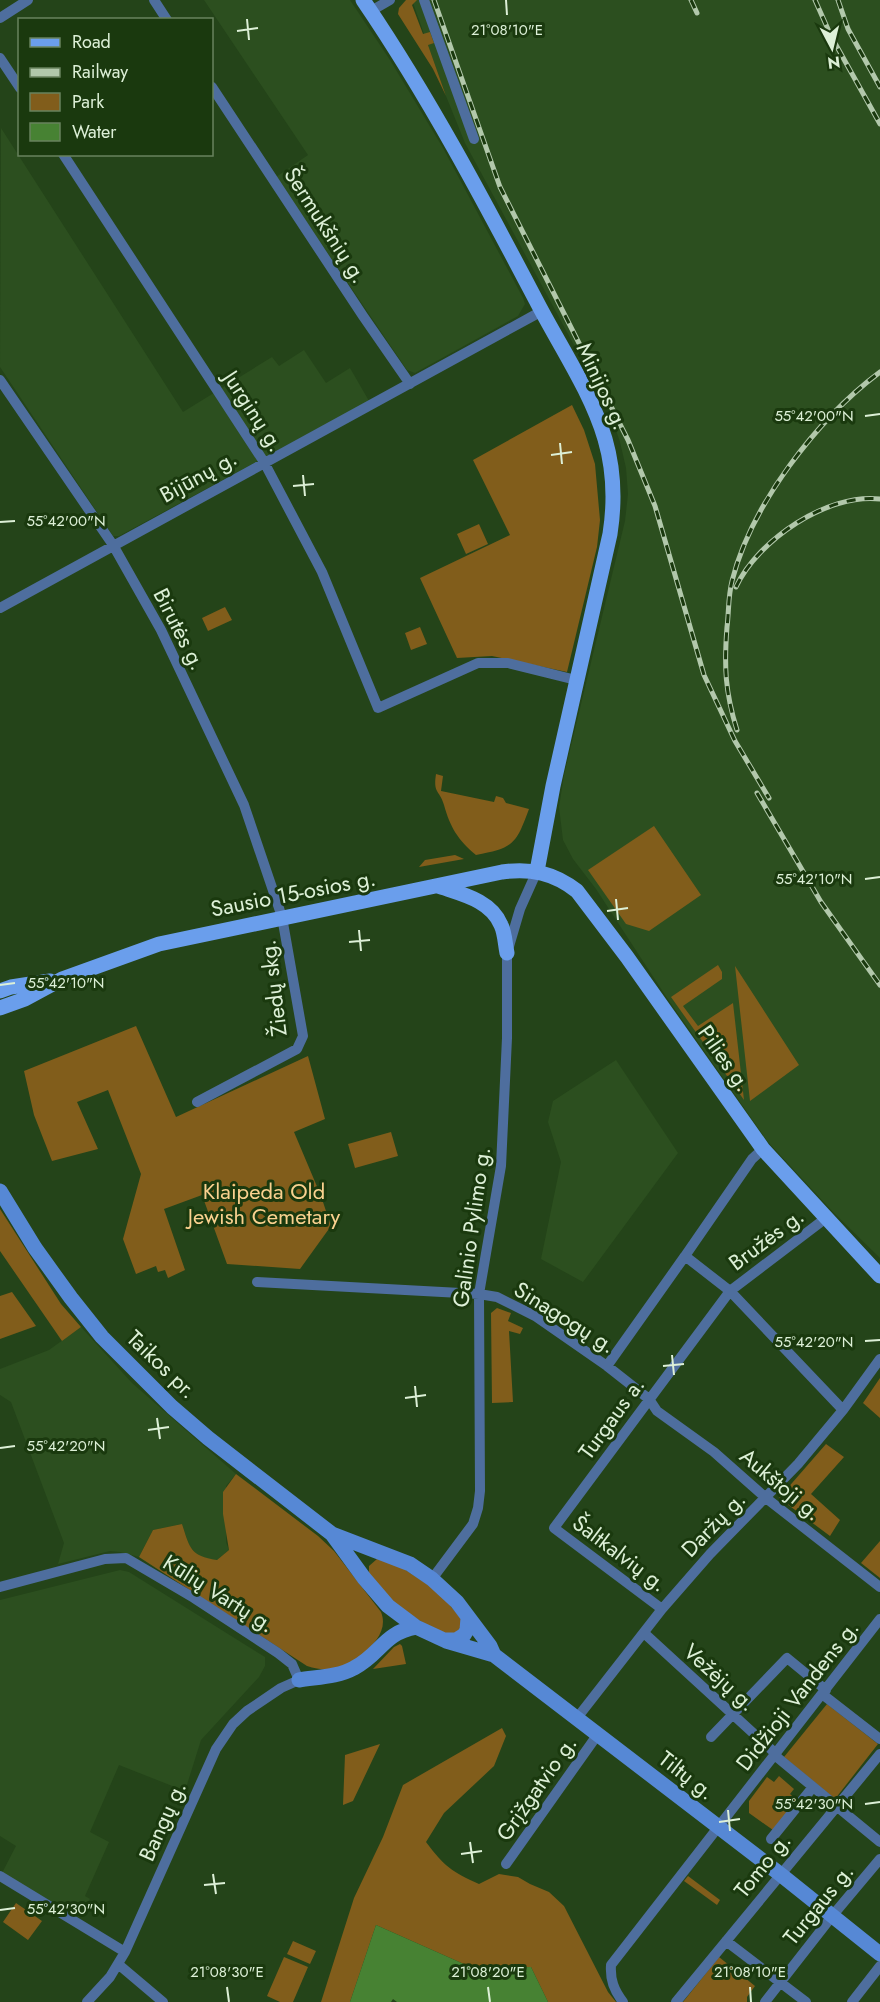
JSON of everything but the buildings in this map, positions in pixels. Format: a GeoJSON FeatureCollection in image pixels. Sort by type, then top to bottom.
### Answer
{"type":"FeatureCollection","features":[{"type":"Feature","properties":{"kind":"main road","name":"Minijos g."},"geometry":{"type":"LineString","coordinates":[[367,6],[443,128],[542,311],[606,441],[612,476],[613,514],[610,534],[553,786],[537,871]]}},
{"type":"Feature","properties":{"kind":"main road","name":"Sausio 15-osios g."},"geometry":{"type":"LineString","coordinates":[[0,1008],[25,999],[62,979],[159,944],[502,872],[537,871]]}},
{"type":"Feature","properties":{"kind":"main road","name":"Pilies g."},"geometry":{"type":"LineString","coordinates":[[537,871],[567,883],[590,906],[763,1149],[880,1276]]}},
{"type":"Feature","properties":{"kind":"main road"},"geometry":{"type":"LineString","coordinates":[[438,886],[476,899],[495,913],[502,925],[507,953]]}},
{"type":"Feature","properties":{"kind":"main road","name":"Sausio 15-osios g."},"geometry":{"type":"LineString","coordinates":[[0,991],[11,987],[62,979]]}},
{"type":"Feature","properties":{"kind":"street"},"geometry":{"type":"LineString","coordinates":[[0,18],[28,0]]}},
{"type":"Feature","properties":{"kind":"street"},"geometry":{"type":"LineString","coordinates":[[367,6],[390,0]]}},
{"type":"Feature","properties":{"kind":"street"},"geometry":{"type":"LineString","coordinates":[[424,0],[474,139]]}},
{"type":"Feature","properties":{"kind":"street"},"geometry":{"type":"LineString","coordinates":[[155,2],[166,18]]}},
{"type":"Feature","properties":{"kind":"street"},"geometry":{"type":"LineString","coordinates":[[0,58],[18,85]]}},
{"type":"Feature","properties":{"kind":"street","name":"Šermukšnių g."},"geometry":{"type":"LineString","coordinates":[[213,89],[363,316],[411,384]]}},
{"type":"Feature","properties":{"kind":"street","name":"Jurginų g."},"geometry":{"type":"LineString","coordinates":[[64,156],[264,462],[322,572],[378,708],[478,663],[508,663],[576,680]]}},
{"type":"Feature","properties":{"kind":"street","name":"Bijūnų g."},"geometry":{"type":"LineString","coordinates":[[0,608],[542,311]]}},
{"type":"Feature","properties":{"kind":"street","name":"Birutės g."},"geometry":{"type":"LineString","coordinates":[[0,380],[113,545],[161,630],[244,805],[282,917]]}},
{"type":"Feature","properties":{"kind":"street","name":"Galinio Pylimo g."},"geometry":{"type":"LineString","coordinates":[[432,1579],[473,1524],[478,1508],[480,1491],[479,1294],[501,1166],[507,1038],[507,953],[520,909],[537,871]]}},
{"type":"Feature","properties":{"kind":"street","name":"Žiedų skg."},"geometry":{"type":"LineString","coordinates":[[197,1102],[297,1049],[303,1036],[282,917]]}},
{"type":"Feature","properties":{"kind":"street","name":"Turgaus a."},"geometry":{"type":"LineString","coordinates":[[607,1366],[752,1159],[763,1149]]}},
{"type":"Feature","properties":{"kind":"street","name":"Taikos pr."},"geometry":{"type":"LineString","coordinates":[[0,1191],[41,1257],[102,1337],[165,1400],[208,1438],[332,1534],[388,1606]]}},
{"type":"Feature","properties":{"kind":"street","name":"Bružės g."},"geometry":{"type":"LineString","coordinates":[[730,1291],[826,1218]]}},
{"type":"Feature","properties":{"kind":"street"},"geometry":{"type":"LineString","coordinates":[[685,1256],[730,1291],[843,1410]]}},
{"type":"Feature","properties":{"kind":"street","name":"Sinagogų g."},"geometry":{"type":"LineString","coordinates":[[257,1282],[479,1294],[497,1297],[535,1316],[607,1366],[649,1399],[657,1410]]}},
{"type":"Feature","properties":{"kind":"street","name":"Turgaus a."},"geometry":{"type":"LineString","coordinates":[[554,1528],[730,1291]]}},
{"type":"Feature","properties":{"kind":"street","name":"Daržų g."},"geometry":{"type":"LineString","coordinates":[[577,1718],[662,1609],[710,1554],[766,1498],[843,1410],[880,1359]]}},
{"type":"Feature","properties":{"kind":"street","name":"Aukštoji g."},"geometry":{"type":"LineString","coordinates":[[657,1410],[714,1452],[766,1498],[880,1587]]}},
{"type":"Feature","properties":{"kind":"street","name":"Šaltkalvių g."},"geometry":{"type":"LineString","coordinates":[[554,1528],[662,1609]]}},
{"type":"Feature","properties":{"kind":"street","name":"Taikos pr."},"geometry":{"type":"LineString","coordinates":[[332,1534],[410,1564],[432,1579]]}},
{"type":"Feature","properties":{"kind":"street"},"geometry":{"type":"LineString","coordinates":[[364,1578],[365,1560],[374,1554],[382,1553]]}},
{"type":"Feature","properties":{"kind":"street","name":"Kūlių Vartų g."},"geometry":{"type":"LineString","coordinates":[[0,1587],[105,1559],[126,1558],[194,1598],[292,1664],[299,1680]]}},
{"type":"Feature","properties":{"kind":"street","name":"Tiltų g."},"geometry":{"type":"LineString","coordinates":[[432,1579],[446,1590],[490,1646],[494,1655]]}},
{"type":"Feature","properties":{"kind":"street"},"geometry":{"type":"LineString","coordinates":[[381,1647],[388,1629],[388,1606]]}},
{"type":"Feature","properties":{"kind":"street","name":"Tiltų g."},"geometry":{"type":"LineString","coordinates":[[388,1606],[416,1627],[444,1640],[494,1655],[833,1915],[880,1954]]}},
{"type":"Feature","properties":{"kind":"street"},"geometry":{"type":"LineString","coordinates":[[444,1640],[456,1640],[464,1635],[468,1618]]}},
{"type":"Feature","properties":{"kind":"street","name":"Didžioji Vandens g."},"geometry":{"type":"LineString","coordinates":[[623,2002],[613,1986],[610,1976],[611,1965],[775,1753],[824,1692],[877,1632],[880,1619]]}},
{"type":"Feature","properties":{"kind":"street"},"geometry":{"type":"LineString","coordinates":[[299,1680],[340,1674],[354,1668],[369,1659],[394,1634],[416,1627]]}},
{"type":"Feature","properties":{"kind":"street","name":"Vežėjų g."},"geometry":{"type":"LineString","coordinates":[[644,1633],[778,1758],[880,1842]]}},
{"type":"Feature","properties":{"kind":"street"},"geometry":{"type":"LineString","coordinates":[[711,1737],[787,1658],[880,1739]]}},
{"type":"Feature","properties":{"kind":"street","name":"Bangų g."},"geometry":{"type":"LineString","coordinates":[[87,2002],[110,1977],[125,1952],[216,1749],[233,1724],[247,1711],[299,1680]]}},
{"type":"Feature","properties":{"kind":"street","name":"Grįžgatvio g."},"geometry":{"type":"LineString","coordinates":[[506,1864],[598,1734]]}},
{"type":"Feature","properties":{"kind":"street","name":"Tomo g."},"geometry":{"type":"LineString","coordinates":[[676,2002],[880,1754]]}},
{"type":"Feature","properties":{"kind":"street"},"geometry":{"type":"LineString","coordinates":[[771,1839],[813,1787]]}},
{"type":"Feature","properties":{"kind":"street","name":"Turgaus g."},"geometry":{"type":"LineString","coordinates":[[765,2002],[833,1915],[880,1860]]}},
{"type":"Feature","properties":{"kind":"street"},"geometry":{"type":"LineString","coordinates":[[0,1876],[125,1952]]}},
{"type":"Feature","properties":{"kind":"street"},"geometry":{"type":"LineString","coordinates":[[726,1941],[806,2002]]}},
{"type":"Feature","properties":{"kind":"street"},"geometry":{"type":"LineString","coordinates":[[118,1964],[163,2002]]}},
{"type":"Feature","properties":{"kind":"street"},"geometry":{"type":"LineString","coordinates":[[852,2002],[880,1966]]}},
{"type":"Feature","properties":{"kind":"shaded area"},"geometry":{"type":"Polygon","coordinates":[[[204,0],[350,0],[390,60],[443,148],[523,298],[525,304],[518,316],[415,373],[407,370],[276,177],[308,155],[204,0]]]}},
{"type":"Feature","properties":{"kind":"shaded area"},"geometry":{"type":"Polygon","coordinates":[[[412,0],[880,0],[880,1258],[833,1212],[768,1142],[667,998],[596,889],[573,859],[563,840],[559,807],[564,775],[625,521],[628,494],[626,468],[609,410],[465,143],[412,0]]]}},
{"type":"Feature","properties":{"kind":"shaded area"},"geometry":{"type":"Polygon","coordinates":[[[1,128],[183,412],[272,357],[279,366],[304,350],[326,383],[350,368],[369,401],[119,536],[113,536],[0,367],[1,128]]]}},
{"type":"Feature","properties":{"kind":"shaded area"},"geometry":{"type":"Polygon","coordinates":[[[616,1060],[678,1153],[583,1282],[541,1259],[561,1162],[548,1122],[553,1101],[616,1060]]]}},
{"type":"Feature","properties":{"kind":"shaded area"},"geometry":{"type":"Polygon","coordinates":[[[81,1327],[132,1383],[236,1474],[226,1486],[226,1542],[229,1550],[217,1560],[201,1558],[196,1554],[189,1545],[182,1524],[153,1530],[139,1557],[110,1551],[58,1564],[64,1543],[11,1402],[0,1395],[0,1369],[49,1350],[81,1327]]]}},
{"type":"Feature","properties":{"kind":"shaded area"},"geometry":{"type":"Polygon","coordinates":[[[120,1570],[129,1572],[265,1657],[265,1666],[259,1677],[201,1740],[185,1791],[119,1765],[90,1832],[109,1842],[85,1896],[90,1899],[79,1917],[2,1873],[16,1846],[0,1836],[0,1600],[120,1570]]]}},
{"type":"Feature","properties":{"kind":"green space"},"geometry":{"type":"Polygon","coordinates":[[[406,0],[417,0],[412,5],[423,34],[430,32],[434,43],[428,45],[446,96],[433,69],[398,14],[399,8],[406,0]]]}},
{"type":"Feature","properties":{"kind":"green space"},"geometry":{"type":"Polygon","coordinates":[[[572,405],[584,430],[595,464],[600,520],[597,547],[567,672],[492,656],[457,658],[420,578],[510,535],[473,460],[572,405]]]}},
{"type":"Feature","properties":{"kind":"green space"},"geometry":{"type":"Polygon","coordinates":[[[479,524],[488,544],[466,554],[457,534],[479,524]]]}},
{"type":"Feature","properties":{"kind":"green space"},"geometry":{"type":"Polygon","coordinates":[[[225,607],[232,620],[208,631],[202,618],[225,607]]]}},
{"type":"Feature","properties":{"kind":"green space"},"geometry":{"type":"Polygon","coordinates":[[[420,627],[427,644],[411,650],[405,633],[420,627]]]}},
{"type":"Feature","properties":{"kind":"green space"},"geometry":{"type":"Polygon","coordinates":[[[436,774],[443,776],[441,791],[494,802],[496,796],[503,798],[506,803],[529,809],[521,830],[512,843],[498,850],[476,855],[464,844],[452,827],[436,788],[436,774]]]}},
{"type":"Feature","properties":{"kind":"green space"},"geometry":{"type":"Polygon","coordinates":[[[654,826],[701,895],[649,931],[626,924],[588,870],[654,826]]]}},
{"type":"Feature","properties":{"kind":"green space"},"geometry":{"type":"Polygon","coordinates":[[[455,855],[464,859],[419,867],[425,860],[455,855]]]}},
{"type":"Feature","properties":{"kind":"green space"},"geometry":{"type":"Polygon","coordinates":[[[718,965],[722,972],[722,979],[683,1006],[698,1026],[733,1003],[744,1100],[671,997],[718,965]]]}},
{"type":"Feature","properties":{"kind":"green space"},"geometry":{"type":"Polygon","coordinates":[[[735,966],[799,1065],[750,1101],[735,966]]]}},
{"type":"Feature","properties":{"kind":"green space","name":"Klaipeda Old Jewish Cemetary"},"geometry":{"type":"Polygon","coordinates":[[[136,1026],[176,1117],[308,1056],[325,1119],[294,1132],[331,1226],[300,1269],[227,1264],[202,1195],[164,1209],[185,1270],[168,1278],[165,1270],[158,1272],[156,1266],[136,1274],[123,1239],[141,1174],[108,1090],[77,1102],[98,1149],[52,1161],[34,1115],[24,1071],[136,1026]]]}},
{"type":"Feature","properties":{"kind":"green space"},"geometry":{"type":"Polygon","coordinates":[[[391,1132],[398,1156],[355,1168],[348,1144],[391,1132]]]}},
{"type":"Feature","properties":{"kind":"green space"},"geometry":{"type":"Polygon","coordinates":[[[0,1209],[61,1304],[81,1327],[62,1341],[0,1251],[0,1209]]]}},
{"type":"Feature","properties":{"kind":"green space"},"geometry":{"type":"Polygon","coordinates":[[[12,1292],[36,1326],[0,1339],[0,1296],[12,1292]]]}},
{"type":"Feature","properties":{"kind":"green space"},"geometry":{"type":"Polygon","coordinates":[[[497,1308],[511,1313],[508,1321],[523,1328],[520,1334],[509,1331],[513,1402],[492,1403],[491,1313],[497,1308]]]}},
{"type":"Feature","properties":{"kind":"green space"},"geometry":{"type":"Polygon","coordinates":[[[880,1378],[880,1418],[863,1403],[880,1378]]]}},
{"type":"Feature","properties":{"kind":"green space"},"geometry":{"type":"Polygon","coordinates":[[[826,1444],[844,1457],[811,1494],[840,1520],[830,1536],[779,1498],[826,1444]]]}},
{"type":"Feature","properties":{"kind":"green space"},"geometry":{"type":"Polygon","coordinates":[[[236,1474],[318,1536],[334,1551],[381,1612],[382,1630],[372,1645],[351,1665],[328,1669],[307,1666],[139,1557],[153,1530],[182,1524],[189,1545],[201,1556],[217,1560],[229,1550],[223,1514],[223,1492],[236,1474]]]}},
{"type":"Feature","properties":{"kind":"green space"},"geometry":{"type":"Polygon","coordinates":[[[880,1541],[880,1578],[861,1563],[880,1541]]]}},
{"type":"Feature","properties":{"kind":"green space"},"geometry":{"type":"Polygon","coordinates":[[[377,1559],[398,1565],[439,1592],[463,1621],[456,1636],[436,1631],[397,1606],[369,1574],[369,1566],[377,1559]]]}},
{"type":"Feature","properties":{"kind":"green space"},"geometry":{"type":"Polygon","coordinates":[[[400,1644],[406,1664],[373,1669],[394,1647],[400,1644]]]}},
{"type":"Feature","properties":{"kind":"green space"},"geometry":{"type":"Polygon","coordinates":[[[827,1704],[878,1744],[835,1799],[784,1757],[827,1704]]]}},
{"type":"Feature","properties":{"kind":"green space"},"geometry":{"type":"Polygon","coordinates":[[[502,1728],[506,1736],[494,1766],[444,1813],[426,1842],[449,1868],[479,1884],[499,1874],[518,1877],[549,1892],[564,1906],[608,1992],[616,2002],[548,2002],[531,1967],[475,1969],[376,1925],[350,2002],[321,2002],[354,1898],[383,1837],[403,1785],[502,1728]]]}},
{"type":"Feature","properties":{"kind":"green space"},"geometry":{"type":"Polygon","coordinates":[[[380,1744],[353,1801],[343,1805],[345,1755],[380,1744]]]}},
{"type":"Feature","properties":{"kind":"green space"},"geometry":{"type":"Polygon","coordinates":[[[779,1776],[794,1789],[790,1794],[798,1801],[773,1830],[749,1813],[749,1801],[767,1777],[774,1782],[779,1776]]]}},
{"type":"Feature","properties":{"kind":"green space"},"geometry":{"type":"Polygon","coordinates":[[[688,1876],[720,1900],[717,1905],[684,1881],[688,1876]]]}},
{"type":"Feature","properties":{"kind":"green space"},"geometry":{"type":"Polygon","coordinates":[[[16,1903],[42,1921],[28,1940],[3,1922],[16,1903]]]}},
{"type":"Feature","properties":{"kind":"green space"},"geometry":{"type":"Polygon","coordinates":[[[293,1941],[316,1951],[310,1964],[287,1954],[293,1941]]]}},
{"type":"Feature","properties":{"kind":"green space"},"geometry":{"type":"Polygon","coordinates":[[[284,1957],[308,1967],[293,2002],[280,2002],[267,1996],[284,1957]]]}},
{"type":"Feature","properties":{"kind":"green space"},"geometry":{"type":"Polygon","coordinates":[[[719,1957],[755,1986],[747,1997],[747,2002],[683,2002],[719,1957]]]}},
{"type":"Feature","properties":{"kind":"water"},"geometry":{"type":"Polygon","coordinates":[[[376,1925],[475,1969],[531,1967],[548,2002],[397,2002],[393,1999],[391,2002],[350,2002],[376,1925]]]}},
{"type":"Feature","properties":{"kind":"railway"},"geometry":{"type":"LineString","coordinates":[[434,0],[500,187],[628,440],[655,506],[704,675],[735,741],[769,798]]}},
{"type":"Feature","properties":{"kind":"railway"},"geometry":{"type":"LineString","coordinates":[[691,0],[697,13]]}},
{"type":"Feature","properties":{"kind":"railway"},"geometry":{"type":"LineString","coordinates":[[815,0],[831,36],[880,124]]}},
{"type":"Feature","properties":{"kind":"railway"},"geometry":{"type":"LineString","coordinates":[[838,0],[848,29],[880,87]]}},
{"type":"Feature","properties":{"kind":"railway"},"geometry":{"type":"LineString","coordinates":[[737,730],[726,679],[726,654],[730,593],[741,552],[771,494],[810,439],[856,391],[880,372]]}},
{"type":"Feature","properties":{"kind":"railway"},"geometry":{"type":"LineString","coordinates":[[736,587],[746,569],[760,553],[796,523],[838,504],[859,499],[880,499]]}},
{"type":"Feature","properties":{"kind":"railway"},"geometry":{"type":"LineString","coordinates":[[757,793],[821,902],[880,985]]}}]}
